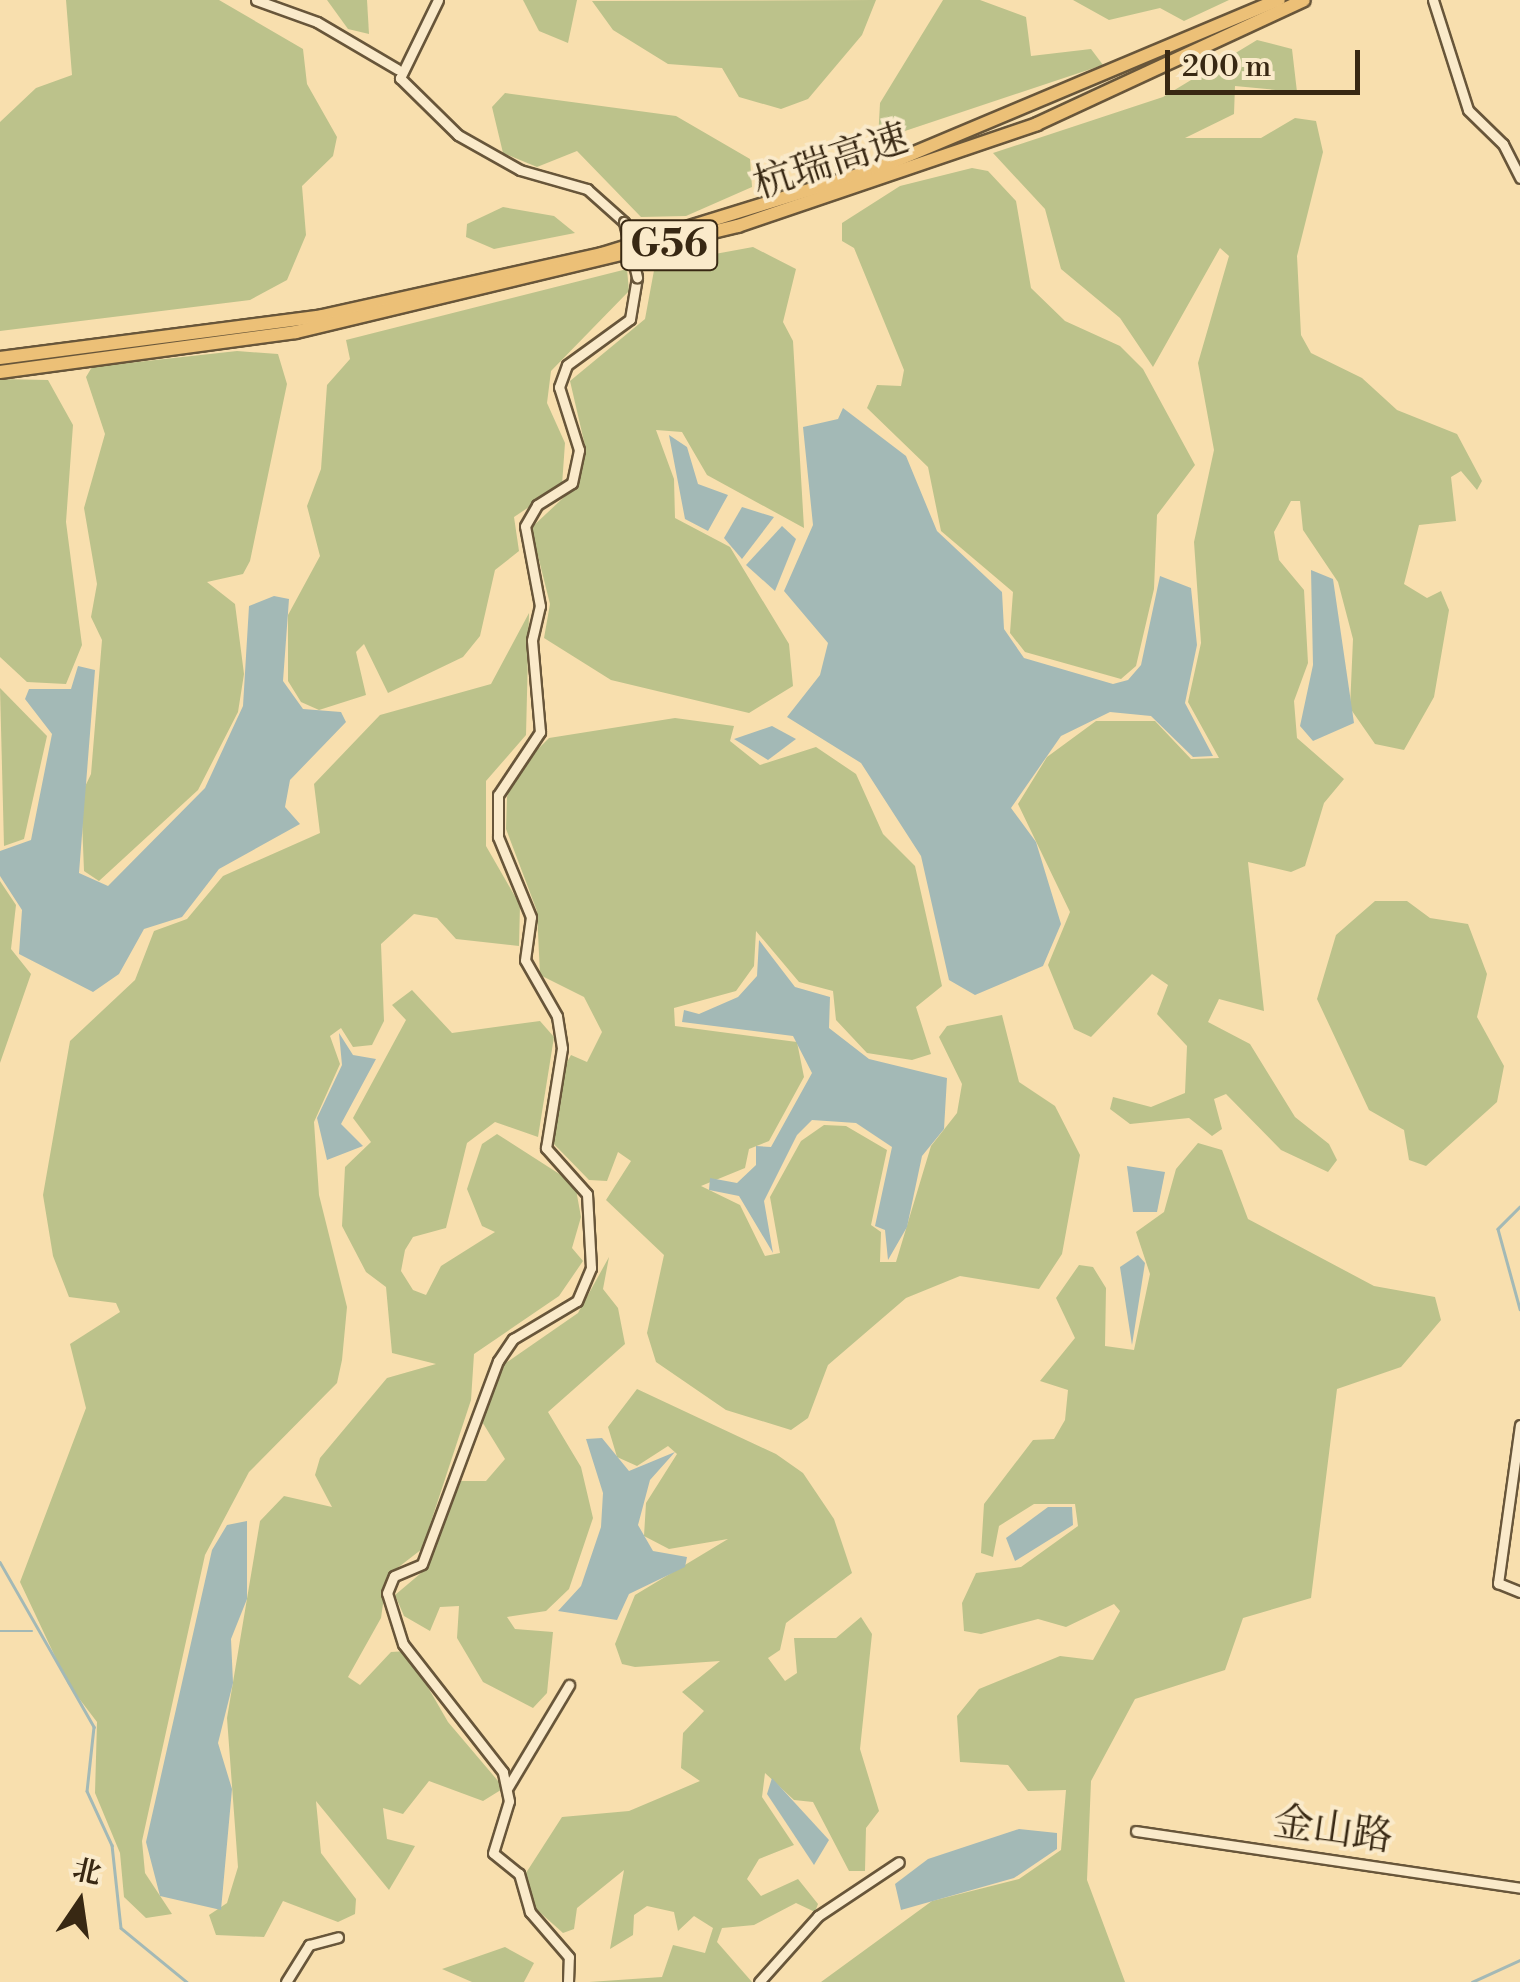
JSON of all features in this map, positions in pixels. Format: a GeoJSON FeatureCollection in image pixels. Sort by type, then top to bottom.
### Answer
{"type":"FeatureCollection","features":[{"type":"Feature","properties":{"kind":"highway","name":"杭瑞高速"},"geometry":{"type":"LineString","coordinates":[[0,358],[322,316],[621,249],[944,144],[1278,0]]}},
{"type":"Feature","properties":{"kind":"highway","name":"杭瑞高速"},"geometry":{"type":"LineString","coordinates":[[0,372],[296,332],[738,226],[1036,124],[1304,0]]}},
{"type":"Feature","properties":{"kind":"street"},"geometry":{"type":"LineString","coordinates":[[256,0],[397,69],[458,136],[520,170],[587,189],[624,222],[637,276],[630,319],[567,365],[559,387],[580,450],[572,483],[536,505],[525,526],[540,606],[532,640],[540,732],[498,796],[498,837],[530,917],[526,960],[557,1016],[562,1048],[546,1148],[588,1194],[591,1268],[577,1301],[513,1339],[498,1361],[426,1556],[394,1576],[386,1593],[403,1644],[508,1787]]}},
{"type":"Feature","properties":{"kind":"street"},"geometry":{"type":"LineString","coordinates":[[397,69],[438,0]]}},
{"type":"Feature","properties":{"kind":"street"},"geometry":{"type":"LineString","coordinates":[[1433,0],[1468,110],[1503,144],[1520,178]]}},
{"type":"Feature","properties":{"kind":"street"},"geometry":{"type":"LineString","coordinates":[[1520,1425],[1502,1590],[1520,1592]]}},
{"type":"Feature","properties":{"kind":"street"},"geometry":{"type":"LineString","coordinates":[[568,1982],[569,1957],[530,1912],[519,1874],[492,1853],[508,1787],[569,1685]]}},
{"type":"Feature","properties":{"kind":"street","name":"金山路"},"geometry":{"type":"LineString","coordinates":[[1136,1831],[1520,1888]]}},
{"type":"Feature","properties":{"kind":"street"},"geometry":{"type":"LineString","coordinates":[[759,1982],[818,1916],[899,1862]]}},
{"type":"Feature","properties":{"kind":"street"},"geometry":{"type":"LineString","coordinates":[[286,1982],[309,1945],[338,1937]]}},
{"type":"Feature","properties":{"kind":"green space"},"geometry":{"type":"Polygon","coordinates":[[[66,0],[219,0],[303,49],[307,84],[337,137],[333,156],[302,186],[306,235],[287,280],[250,300],[0,331],[0,122],[36,88],[72,75],[66,0]]]}},
{"type":"Feature","properties":{"kind":"green space"},"geometry":{"type":"Polygon","coordinates":[[[327,0],[367,0],[369,34],[348,29],[327,0]]]}},
{"type":"Feature","properties":{"kind":"green space"},"geometry":{"type":"Polygon","coordinates":[[[523,0],[577,0],[568,43],[539,31],[523,0]]]}},
{"type":"Feature","properties":{"kind":"green space"},"geometry":{"type":"Polygon","coordinates":[[[876,0],[862,35],[808,99],[781,109],[739,97],[722,68],[668,64],[613,30],[592,1],[876,0]]]}},
{"type":"Feature","properties":{"kind":"green space"},"geometry":{"type":"Polygon","coordinates":[[[943,0],[980,0],[1026,17],[1031,56],[1091,49],[1103,65],[878,140],[880,103],[943,0]]]}},
{"type":"Feature","properties":{"kind":"green space"},"geometry":{"type":"Polygon","coordinates":[[[1073,0],[1229,0],[1184,21],[1160,8],[1109,20],[1073,0]]]}},
{"type":"Feature","properties":{"kind":"green space"},"geometry":{"type":"Polygon","coordinates":[[[1257,40],[1292,49],[1297,92],[1235,86],[1234,114],[1185,138],[1261,138],[1295,118],[1316,121],[1323,152],[1297,256],[1301,335],[1311,353],[1362,378],[1397,410],[1457,434],[1482,481],[1477,490],[1461,471],[1451,477],[1456,521],[1419,525],[1404,584],[1427,598],[1441,591],[1449,610],[1434,697],[1404,750],[1375,744],[1350,708],[1353,639],[1338,582],[1303,530],[1300,501],[1291,501],[1274,532],[1279,560],[1304,590],[1308,663],[1294,701],[1297,738],[1344,779],[1324,803],[1305,866],[1291,872],[1248,862],[1264,1011],[1219,999],[1208,1022],[1250,1044],[1295,1117],[1329,1144],[1337,1160],[1328,1172],[1281,1150],[1226,1094],[1214,1099],[1222,1129],[1212,1136],[1189,1118],[1130,1124],[1110,1109],[1113,1097],[1151,1107],[1185,1093],[1187,1046],[1157,1014],[1168,985],[1152,974],[1091,1037],[1074,1029],[1048,965],[1070,912],[1018,804],[1047,757],[1096,721],[1155,721],[1191,759],[1219,758],[1188,702],[1201,643],[1194,542],[1214,450],[1198,363],[1229,256],[1220,248],[1153,367],[1120,318],[1061,269],[1045,209],[993,153],[1163,97],[1257,40]]]}},
{"type":"Feature","properties":{"kind":"green space"},"geometry":{"type":"Polygon","coordinates":[[[505,93],[676,116],[750,159],[752,187],[686,216],[641,217],[577,151],[537,167],[503,153],[492,107],[505,93]]]}},
{"type":"Feature","properties":{"kind":"green space"},"geometry":{"type":"Polygon","coordinates":[[[972,168],[988,171],[1016,201],[1031,288],[1065,321],[1120,346],[1143,369],[1195,465],[1157,515],[1154,589],[1136,666],[1121,679],[1025,652],[1010,633],[1013,592],[941,531],[928,467],[867,408],[877,385],[901,386],[904,370],[854,248],[842,241],[842,223],[900,186],[972,168]]]}},
{"type":"Feature","properties":{"kind":"green space"},"geometry":{"type":"Polygon","coordinates":[[[503,207],[554,216],[575,233],[494,249],[466,237],[467,224],[503,207]]]}},
{"type":"Feature","properties":{"kind":"green space"},"geometry":{"type":"Polygon","coordinates":[[[753,247],[796,269],[783,322],[793,341],[804,528],[707,475],[682,432],[656,430],[674,479],[675,518],[730,547],[789,644],[793,686],[749,713],[611,680],[544,638],[550,604],[531,528],[578,484],[586,450],[570,381],[645,319],[655,265],[753,247]]]}},
{"type":"Feature","properties":{"kind":"green space"},"geometry":{"type":"Polygon","coordinates":[[[627,269],[629,291],[551,371],[547,403],[565,443],[562,485],[514,517],[519,551],[495,570],[480,636],[463,657],[388,693],[364,644],[356,652],[366,695],[319,710],[301,702],[288,681],[288,615],[320,556],[307,506],[321,469],[327,385],[350,359],[346,340],[627,269]]]}},
{"type":"Feature","properties":{"kind":"green space"},"geometry":{"type":"Polygon","coordinates":[[[237,351],[278,354],[287,384],[250,561],[243,574],[207,582],[235,604],[244,674],[238,712],[198,790],[99,881],[84,871],[81,795],[91,774],[102,640],[91,617],[97,584],[84,508],[105,434],[86,377],[92,367],[237,351]]]}},
{"type":"Feature","properties":{"kind":"green space"},"geometry":{"type":"Polygon","coordinates":[[[0,379],[48,380],[73,425],[66,522],[82,645],[66,684],[27,682],[0,657],[0,379]]]}},
{"type":"Feature","properties":{"kind":"green space"},"geometry":{"type":"Polygon","coordinates":[[[529,613],[526,735],[486,781],[486,846],[520,905],[519,946],[456,939],[437,918],[414,914],[381,944],[384,1021],[372,1045],[353,1047],[341,1028],[330,1036],[340,1064],[314,1122],[319,1195],[347,1307],[342,1360],[337,1383],[249,1472],[205,1555],[142,1841],[145,1873],[172,1914],[146,1918],[124,1897],[120,1853],[95,1793],[97,1722],[68,1684],[20,1582],[86,1408],[70,1344],[120,1312],[116,1303],[69,1297],[53,1256],[43,1195],[70,1041],[135,980],[154,931],[187,919],[223,876],[320,833],[314,784],[380,715],[491,684],[529,613]]]}},
{"type":"Feature","properties":{"kind":"green space"},"geometry":{"type":"Polygon","coordinates":[[[0,688],[47,736],[24,839],[4,846],[0,688]]]}},
{"type":"Feature","properties":{"kind":"green space"},"geometry":{"type":"Polygon","coordinates":[[[675,718],[734,726],[730,741],[760,765],[816,747],[856,774],[883,834],[915,866],[942,986],[916,1007],[931,1054],[912,1060],[867,1053],[836,1020],[833,991],[799,982],[756,931],[754,966],[736,991],[674,1008],[675,1026],[797,1042],[804,1077],[769,1141],[749,1149],[745,1168],[701,1186],[740,1205],[765,1256],[780,1253],[770,1197],[801,1141],[824,1125],[846,1126],[887,1150],[871,1225],[881,1232],[880,1262],[896,1262],[931,1146],[957,1113],[962,1084],[939,1037],[947,1026],[1002,1015],[1019,1082],[1055,1106],[1080,1155],[1062,1254],[1039,1289],[960,1276],[906,1298],[828,1365],[808,1418],[791,1430],[726,1410],[656,1362],[647,1333],[664,1255],[606,1200],[631,1161],[618,1152],[607,1181],[589,1180],[549,1139],[566,1064],[571,1055],[587,1062],[602,1032],[584,997],[540,975],[537,911],[506,829],[507,797],[517,770],[549,738],[675,718]]]}},
{"type":"Feature","properties":{"kind":"green space"},"geometry":{"type":"Polygon","coordinates":[[[0,881],[16,905],[11,949],[31,974],[0,1063],[0,881]]]}},
{"type":"Feature","properties":{"kind":"green space"},"geometry":{"type":"Polygon","coordinates":[[[1375,901],[1407,901],[1430,918],[1468,924],[1487,974],[1477,1017],[1504,1066],[1497,1102],[1426,1166],[1409,1160],[1404,1130],[1369,1110],[1317,999],[1336,935],[1375,901]]]}},
{"type":"Feature","properties":{"kind":"green space"},"geometry":{"type":"Polygon","coordinates":[[[412,990],[452,1033],[540,1021],[554,1037],[538,1137],[495,1122],[467,1143],[446,1228],[413,1237],[405,1250],[401,1271],[413,1290],[426,1295],[441,1266],[495,1232],[482,1226],[467,1189],[482,1144],[497,1134],[575,1184],[581,1217],[572,1248],[583,1261],[559,1296],[474,1354],[471,1400],[422,1549],[387,1576],[381,1618],[348,1677],[360,1685],[391,1652],[407,1651],[448,1722],[504,1788],[483,1801],[429,1781],[403,1814],[383,1808],[387,1839],[415,1846],[389,1890],[316,1801],[321,1853],[356,1899],[355,1914],[338,1922],[283,1901],[264,1937],[216,1935],[209,1915],[227,1903],[238,1867],[227,1718],[260,1521],[284,1496],[332,1507],[315,1475],[320,1458],[387,1378],[436,1364],[392,1353],[386,1287],[366,1272],[342,1226],[345,1167],[371,1142],[353,1118],[406,1020],[392,1005],[412,990]]]}},
{"type":"Feature","properties":{"kind":"green space"},"geometry":{"type":"Polygon","coordinates":[[[1198,1143],[1222,1150],[1248,1219],[1374,1286],[1435,1297],[1441,1320],[1401,1367],[1337,1389],[1311,1598],[1243,1618],[1225,1670],[1135,1699],[1091,1781],[1087,1880],[1125,1982],[821,1982],[932,1901],[1019,1879],[1061,1850],[1066,1790],[1028,1791],[1008,1765],[960,1762],[957,1716],[979,1689],[1060,1656],[1093,1660],[1120,1611],[1114,1604],[1066,1627],[1038,1619],[981,1634],[964,1631],[962,1603],[976,1573],[1021,1567],[1078,1526],[1075,1504],[1034,1504],[999,1526],[993,1557],[981,1553],[984,1504],[1033,1440],[1054,1439],[1065,1420],[1068,1390],[1040,1381],[1075,1338],[1056,1298],[1079,1265],[1093,1267],[1106,1288],[1105,1346],[1134,1350],[1150,1274],[1136,1232],[1164,1212],[1176,1169],[1198,1143]]]}},
{"type":"Feature","properties":{"kind":"green space"},"geometry":{"type":"Polygon","coordinates":[[[609,1257],[603,1289],[618,1308],[625,1344],[548,1412],[581,1467],[593,1518],[569,1589],[546,1611],[507,1617],[515,1629],[553,1632],[547,1693],[533,1708],[483,1682],[457,1638],[459,1606],[440,1607],[430,1631],[404,1616],[395,1595],[427,1568],[461,1481],[486,1481],[505,1459],[481,1420],[500,1367],[578,1313],[609,1257]]]}},
{"type":"Feature","properties":{"kind":"green space"},"geometry":{"type":"Polygon","coordinates":[[[637,1389],[776,1454],[803,1473],[834,1519],[852,1573],[786,1623],[780,1650],[768,1658],[785,1681],[797,1673],[794,1638],[836,1638],[861,1617],[872,1634],[860,1749],[879,1811],[866,1828],[865,1871],[849,1871],[813,1802],[794,1800],[765,1773],[762,1797],[794,1845],[759,1859],[747,1879],[761,1896],[798,1879],[818,1904],[815,1912],[796,1903],[754,1925],[722,1928],[717,1942],[752,1982],[589,1982],[662,1977],[673,1945],[705,1953],[713,1928],[694,1916],[678,1931],[674,1912],[647,1906],[634,1915],[633,1935],[610,1949],[624,1870],[577,1908],[574,1929],[563,1933],[535,1908],[524,1876],[562,1817],[629,1811],[700,1781],[681,1768],[683,1733],[704,1711],[682,1692],[720,1661],[635,1667],[622,1664],[615,1644],[635,1595],[728,1539],[669,1549],[644,1536],[646,1503],[677,1454],[668,1446],[637,1466],[617,1457],[608,1427],[637,1389]]]}},
{"type":"Feature","properties":{"kind":"green space"},"geometry":{"type":"Polygon","coordinates":[[[505,1947],[534,1963],[524,1982],[472,1982],[442,1969],[505,1947]]]}},
{"type":"Feature","properties":{"kind":"water"},"geometry":{"type":"Polygon","coordinates":[[[843,408],[906,456],[937,531],[1002,592],[1004,629],[1024,658],[1113,684],[1128,680],[1141,665],[1160,576],[1191,588],[1197,645],[1185,703],[1213,756],[1193,757],[1151,716],[1110,712],[1061,736],[1011,808],[1036,842],[1061,924],[1043,966],[975,995],[949,980],[921,856],[861,763],[787,717],[820,675],[828,643],[784,591],[813,525],[803,427],[838,419],[843,408]]]}},
{"type":"Feature","properties":{"kind":"water"},"geometry":{"type":"Polygon","coordinates":[[[669,435],[687,447],[698,484],[728,495],[708,531],[685,519],[669,435]]]}},
{"type":"Feature","properties":{"kind":"water"},"geometry":{"type":"Polygon","coordinates":[[[742,507],[774,517],[742,559],[724,538],[742,507]]]}},
{"type":"Feature","properties":{"kind":"water"},"geometry":{"type":"Polygon","coordinates":[[[782,526],[796,539],[775,591],[746,565],[782,526]]]}},
{"type":"Feature","properties":{"kind":"water"},"geometry":{"type":"Polygon","coordinates":[[[1311,570],[1333,579],[1354,723],[1313,741],[1300,726],[1313,665],[1311,570]]]}},
{"type":"Feature","properties":{"kind":"water"},"geometry":{"type":"Polygon","coordinates":[[[274,596],[289,599],[283,681],[303,709],[341,712],[346,722],[290,780],[285,807],[300,824],[219,869],[182,917],[144,929],[119,974],[93,992],[19,954],[22,910],[0,876],[0,851],[31,840],[52,734],[25,699],[29,689],[71,689],[78,666],[95,670],[79,873],[108,886],[205,788],[243,706],[249,606],[274,596]]]}},
{"type":"Feature","properties":{"kind":"water"},"geometry":{"type":"Polygon","coordinates":[[[772,726],[796,739],[768,760],[734,739],[772,726]]]}},
{"type":"Feature","properties":{"kind":"water"},"geometry":{"type":"Polygon","coordinates":[[[759,940],[795,987],[830,997],[829,1028],[869,1059],[947,1078],[944,1129],[922,1156],[907,1227],[888,1260],[885,1230],[875,1226],[892,1147],[856,1123],[812,1120],[797,1135],[764,1201],[773,1253],[739,1196],[709,1190],[710,1178],[737,1183],[756,1165],[756,1146],[771,1147],[812,1073],[793,1036],[682,1022],[684,1010],[699,1014],[738,997],[757,976],[759,940]]]}},
{"type":"Feature","properties":{"kind":"water"},"geometry":{"type":"Polygon","coordinates":[[[339,1033],[353,1055],[376,1059],[341,1124],[363,1146],[327,1160],[317,1118],[342,1065],[339,1033]]]}},
{"type":"Feature","properties":{"kind":"water"},"geometry":{"type":"Polygon","coordinates":[[[1127,1166],[1165,1172],[1157,1212],[1133,1212],[1127,1166]]]}},
{"type":"Feature","properties":{"kind":"water"},"geometry":{"type":"Polygon","coordinates":[[[1138,1255],[1145,1263],[1132,1345],[1120,1267],[1138,1255]]]}},
{"type":"Feature","properties":{"kind":"water"},"geometry":{"type":"Polygon","coordinates":[[[602,1438],[629,1471],[675,1452],[650,1480],[638,1525],[653,1551],[687,1557],[685,1567],[629,1594],[617,1620],[558,1611],[581,1586],[601,1527],[603,1493],[586,1439],[602,1438]]]}},
{"type":"Feature","properties":{"kind":"water"},"geometry":{"type":"Polygon","coordinates":[[[1048,1507],[1072,1507],[1073,1525],[1015,1561],[1006,1538],[1048,1507]]]}},
{"type":"Feature","properties":{"kind":"water"},"geometry":{"type":"Polygon","coordinates":[[[247,1521],[247,1599],[231,1639],[233,1683],[218,1743],[232,1789],[221,1910],[160,1896],[146,1842],[212,1550],[227,1525],[247,1521]]]}},
{"type":"Feature","properties":{"kind":"water"},"geometry":{"type":"Polygon","coordinates":[[[772,1778],[829,1840],[814,1865],[767,1794],[772,1778]]]}},
{"type":"Feature","properties":{"kind":"water"},"geometry":{"type":"Polygon","coordinates":[[[1019,1829],[1057,1833],[1057,1849],[1014,1878],[901,1910],[895,1884],[928,1859],[1019,1829]]]}},
{"type":"Feature","properties":{"kind":"waterway"},"geometry":{"type":"LineString","coordinates":[[1520,1207],[1498,1229],[1520,1309]]}},
{"type":"Feature","properties":{"kind":"waterway"},"geometry":{"type":"LineString","coordinates":[[0,1562],[94,1727],[87,1791],[112,1845],[121,1928],[187,1982]]}},
{"type":"Feature","properties":{"kind":"waterway"},"geometry":{"type":"LineString","coordinates":[[0,1631],[32,1631]]}},
{"type":"Feature","properties":{"kind":"waterway"},"geometry":{"type":"LineString","coordinates":[[1472,1982],[1520,1960]]}}]}
